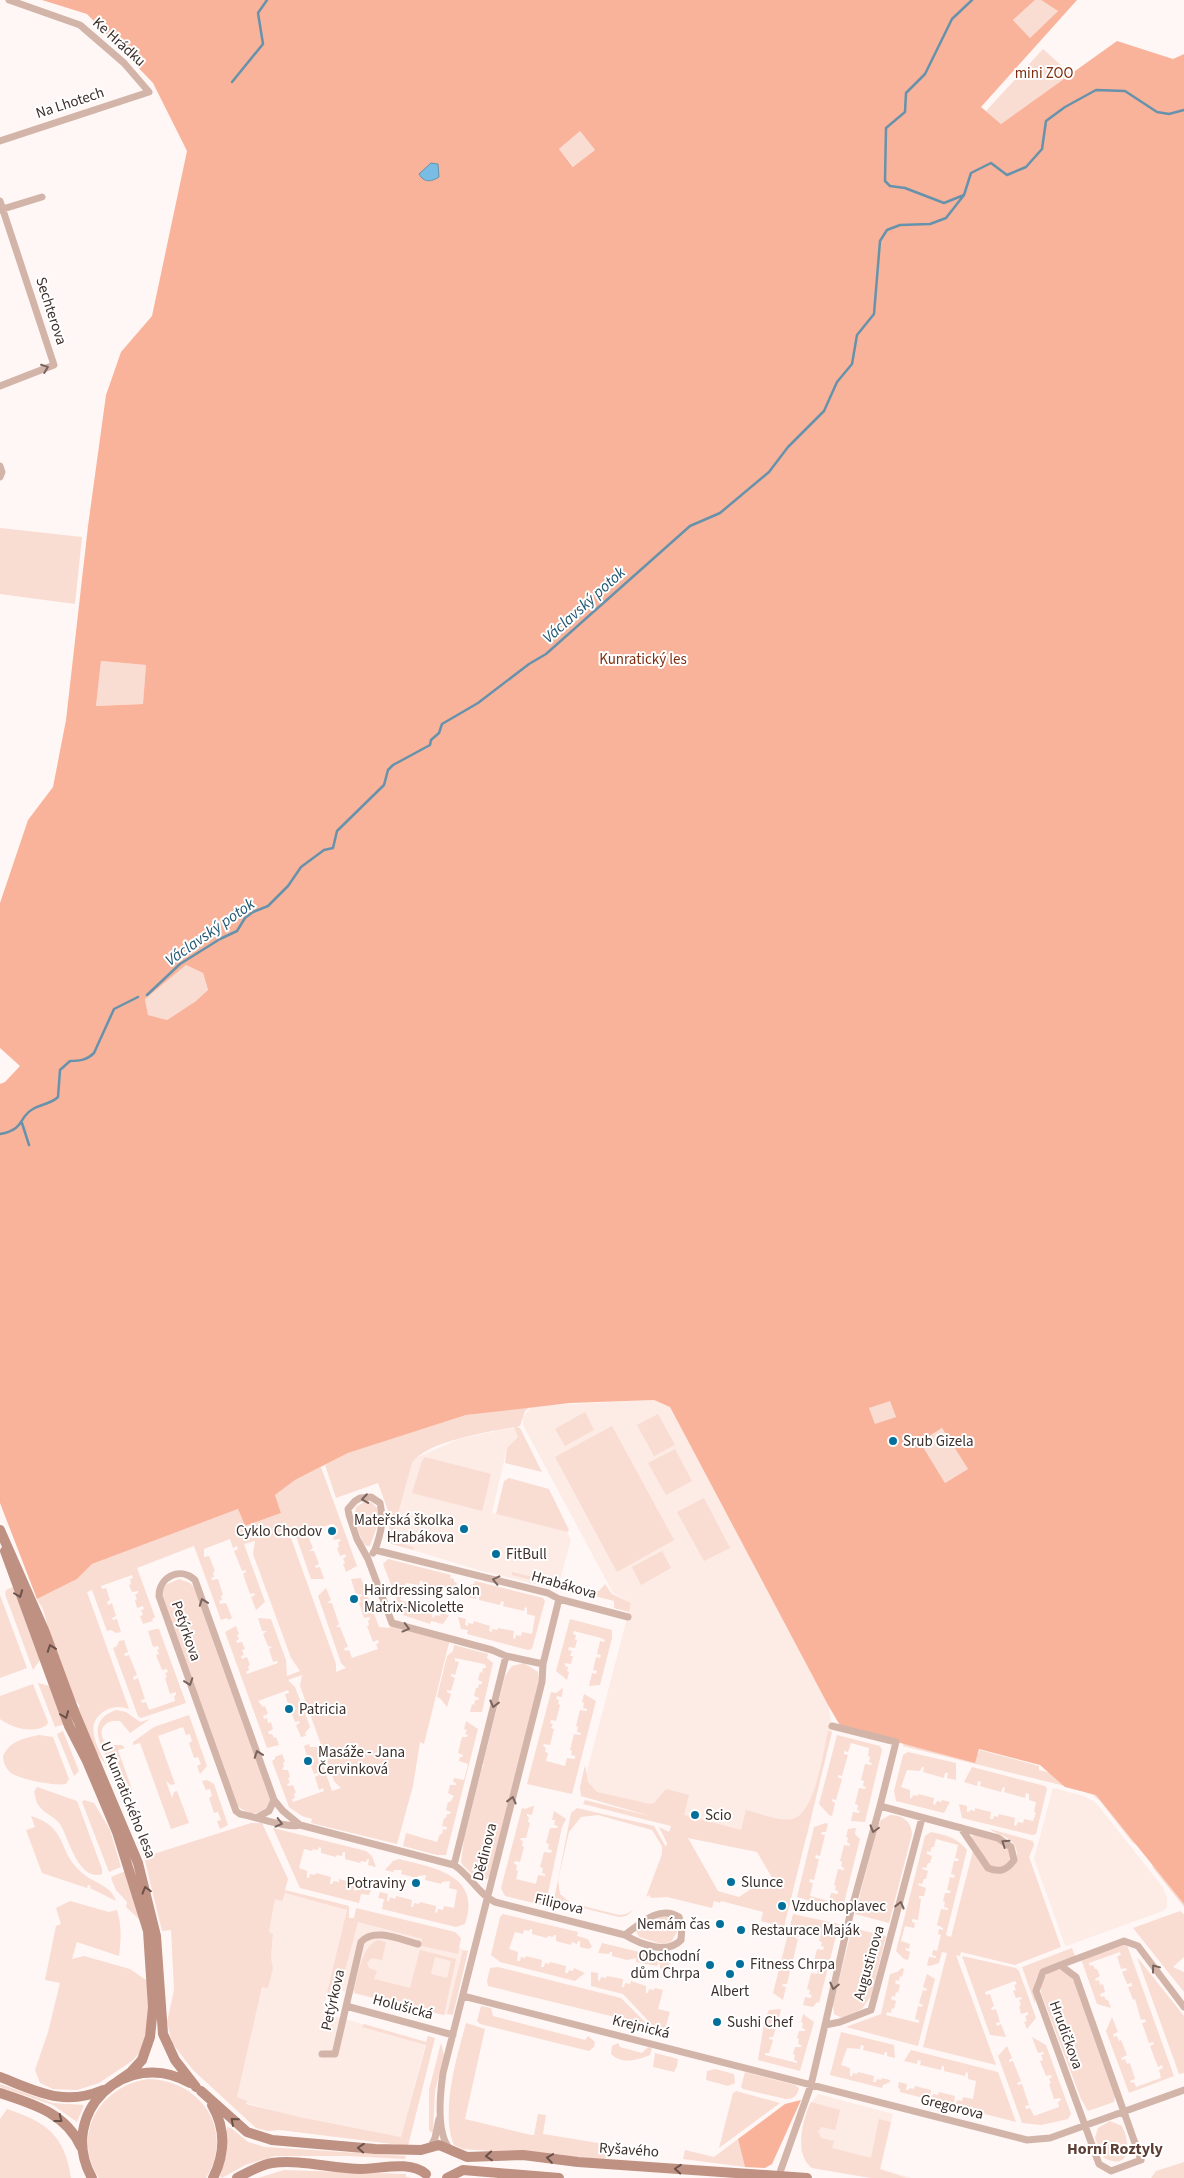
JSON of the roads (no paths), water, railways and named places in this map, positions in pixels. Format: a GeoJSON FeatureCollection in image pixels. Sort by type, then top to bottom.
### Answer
{"type":"FeatureCollection","features":[{"type":"Feature","properties":{"kind":"main road","name":"U Kunratického lesa"},"geometry":{"type":"LineString","coordinates":[[0,1530],[15,1584],[69,1726],[87,1761],[117,1832],[148,1931],[153,2008],[150,2037],[142,2060],[131,2072],[115,2083]]}},
{"type":"Feature","properties":{"kind":"main road","name":"U Kunratického lesa"},"geometry":{"type":"LineString","coordinates":[[0,1530],[44,1630],[76,1716],[138,1863],[156,1936],[163,2034],[175,2060],[199,2089]]}},
{"type":"Feature","properties":{"kind":"main road"},"geometry":{"type":"LineString","coordinates":[[0,2077],[66,2098],[90,2095],[135,2074],[160,2072],[178,2077],[199,2089],[216,2112],[222,2130],[222,2154],[213,2178]]}},
{"type":"Feature","properties":{"kind":"main road"},"geometry":{"type":"LineString","coordinates":[[84,2178],[83,2132],[87,2115],[96,2100],[115,2083]]}},
{"type":"Feature","properties":{"kind":"main road","name":"Ryšavého"},"geometry":{"type":"LineString","coordinates":[[199,2089],[247,2132],[262,2138],[375,2149],[421,2150],[439,2145],[461,2156],[472,2157],[524,2155],[578,2162],[807,2178]]}},
{"type":"Feature","properties":{"kind":"main road"},"geometry":{"type":"LineString","coordinates":[[0,2093],[22,2100],[56,2115],[74,2132],[92,2178]]}},
{"type":"Feature","properties":{"kind":"main road"},"geometry":{"type":"LineString","coordinates":[[428,2176],[422,2162],[424,2153],[429,2148]]}},
{"type":"Feature","properties":{"kind":"main road"},"geometry":{"type":"LineString","coordinates":[[449,2177],[455,2170],[456,2161],[450,2149]]}},
{"type":"Feature","properties":{"kind":"main road"},"geometry":{"type":"LineString","coordinates":[[237,2178],[264,2165],[279,2163],[360,2169],[402,2167],[419,2169],[428,2176]]}},
{"type":"Feature","properties":{"kind":"main road"},"geometry":{"type":"LineString","coordinates":[[449,2177],[463,2170],[559,2178]]}},
{"type":"Feature","properties":{"kind":"street","name":"Ke Hrádku"},"geometry":{"type":"LineString","coordinates":[[9,0],[80,25],[124,63],[140,79],[149,92]]}},
{"type":"Feature","properties":{"kind":"street","name":"Na Lhotech"},"geometry":{"type":"LineString","coordinates":[[0,141],[149,92]]}},
{"type":"Feature","properties":{"kind":"street"},"geometry":{"type":"LineString","coordinates":[[2,210],[42,197]]}},
{"type":"Feature","properties":{"kind":"street","name":"Sechterova"},"geometry":{"type":"LineString","coordinates":[[0,201],[54,365],[0,386]]}},
{"type":"Feature","properties":{"kind":"street"},"geometry":{"type":"LineString","coordinates":[[0,466],[2,472],[0,477]]}},
{"type":"Feature","properties":{"kind":"street"},"geometry":{"type":"LineString","coordinates":[[368,1559],[375,1550],[382,1531],[383,1518],[380,1503],[371,1497],[360,1498],[351,1504],[348,1515],[357,1539],[368,1559],[392,1623],[492,1650],[506,1656],[543,1664]]}},
{"type":"Feature","properties":{"kind":"street","name":"Hrabákova"},"geometry":{"type":"LineString","coordinates":[[375,1550],[548,1593],[559,1599],[628,1617]]}},
{"type":"Feature","properties":{"kind":"street","name":"Petýrkova"},"geometry":{"type":"LineString","coordinates":[[300,1825],[297,1827],[240,1814],[232,1802],[159,1596],[160,1586],[167,1578],[182,1573],[190,1575],[195,1580],[274,1800],[283,1811],[300,1825],[454,1865],[488,1898]]}},
{"type":"Feature","properties":{"kind":"street","name":"Dědinova"},"geometry":{"type":"LineString","coordinates":[[429,2148],[437,2132],[443,2073],[542,1682],[543,1664],[559,1599]]}},
{"type":"Feature","properties":{"kind":"street","name":"Dědinova"},"geometry":{"type":"LineString","coordinates":[[454,1865],[506,1656]]}},
{"type":"Feature","properties":{"kind":"street","name":"Augustinova"},"geometry":{"type":"LineString","coordinates":[[779,2177],[811,2085],[850,1915],[896,1742],[832,1726]]}},
{"type":"Feature","properties":{"kind":"street"},"geometry":{"type":"LineString","coordinates":[[257,1817],[270,1811],[274,1800]]}},
{"type":"Feature","properties":{"kind":"street"},"geometry":{"type":"LineString","coordinates":[[880,1806],[961,1828],[1006,1842],[1011,1847],[1014,1860],[1003,1871],[995,1871],[988,1868],[961,1828]]}},
{"type":"Feature","properties":{"kind":"street","name":"Augustinova"},"geometry":{"type":"LineString","coordinates":[[825,2024],[840,2022],[871,2010],[922,1818]]}},
{"type":"Feature","properties":{"kind":"street","name":"Filipova"},"geometry":{"type":"LineString","coordinates":[[488,1898],[498,1903],[625,1935],[636,1942],[659,1948],[678,1944],[681,1940],[682,1927],[679,1917],[667,1912],[642,1922],[625,1935]]}},
{"type":"Feature","properties":{"kind":"street","name":"Petýrkova"},"geometry":{"type":"LineString","coordinates":[[322,2054],[335,2054],[361,1942],[366,1936],[373,1934],[381,1935],[418,1944]]}},
{"type":"Feature","properties":{"kind":"street","name":"Hrudičkova"},"geometry":{"type":"LineString","coordinates":[[1085,2126],[1036,1991],[1043,1972],[1124,1941],[1138,1946],[1184,2007]]}},
{"type":"Feature","properties":{"kind":"street","name":"Hrudičkova"},"geometry":{"type":"LineString","coordinates":[[1060,1965],[1076,1977],[1124,2111]]}},
{"type":"Feature","properties":{"kind":"street","name":"Krejnická"},"geometry":{"type":"LineString","coordinates":[[464,1996],[811,2085]]}},
{"type":"Feature","properties":{"kind":"street","name":"Holušická"},"geometry":{"type":"LineString","coordinates":[[346,2006],[453,2035]]}},
{"type":"Feature","properties":{"kind":"street","name":"Gregorova"},"geometry":{"type":"LineString","coordinates":[[811,2085],[1027,2140],[1050,2138],[1184,2090]]}},
{"type":"Feature","properties":{"kind":"street","name":"Dědinova"},"geometry":{"type":"LineString","coordinates":[[440,2111],[444,2138],[450,2149]]}},
{"type":"Feature","properties":{"kind":"street"},"geometry":{"type":"LineString","coordinates":[[1085,2126],[1099,2164],[1111,2171],[1141,2160],[1124,2111]]}},
{"type":"Feature","properties":{"kind":"water"},"geometry":{"type":"Polygon","coordinates":[[[431,163],[438,164],[439,177],[430,181],[425,180],[419,174],[431,163]]]}},
{"type":"Feature","properties":{"kind":"waterway"},"geometry":{"type":"LineString","coordinates":[[232,82],[263,44],[258,13],[267,0]]}},
{"type":"Feature","properties":{"kind":"waterway","name":"Václavský potok"},"geometry":{"type":"LineString","coordinates":[[972,0],[952,19],[925,74],[906,93],[905,112],[886,128],[885,181],[890,186],[905,188],[944,203],[964,195],[971,173],[991,163],[1007,175],[1026,167],[1042,149],[1046,121],[1065,107],[1096,90],[1125,91],[1157,112],[1169,114],[1184,110]]}},
{"type":"Feature","properties":{"kind":"waterway","name":"Václavský potok"},"geometry":{"type":"LineString","coordinates":[[147,995],[180,964],[220,939],[237,931],[245,918],[253,912],[268,906],[288,886],[301,867],[324,850],[333,848],[337,831],[384,785],[388,770],[393,765],[430,745],[431,740],[439,733],[442,724],[478,703],[529,664],[546,654],[690,526],[720,513],[769,472],[788,447],[824,411],[837,382],[852,364],[857,335],[874,314],[880,241],[887,230],[900,225],[930,224],[946,218],[964,195]]}},
{"type":"Feature","properties":{"kind":"waterway","name":"Václavský potok"},"geometry":{"type":"LineString","coordinates":[[0,1134],[18,1126],[28,1112],[58,1097],[60,1070],[70,1061],[83,1060],[94,1053],[114,1009],[138,997]]}},
{"type":"Feature","properties":{"kind":"waterway"},"geometry":{"type":"LineString","coordinates":[[22,1123],[29,1145]]}},
{"type":"Feature","properties":{"kind":"place","name":"Srub Gizela"},"geometry":{"type":"Point","coordinates":[893,1441]}},
{"type":"Feature","properties":{"kind":"place","name":"Mateřská školka Hrabákova"},"geometry":{"type":"Point","coordinates":[464,1529]}},
{"type":"Feature","properties":{"kind":"place","name":"Cyklo Chodov"},"geometry":{"type":"Point","coordinates":[332,1531]}},
{"type":"Feature","properties":{"kind":"place","name":"FitBull"},"geometry":{"type":"Point","coordinates":[496,1554]}},
{"type":"Feature","properties":{"kind":"place","name":"Hairdressing salon Matrix-Nicolette"},"geometry":{"type":"Point","coordinates":[354,1599]}},
{"type":"Feature","properties":{"kind":"place","name":"Patricia"},"geometry":{"type":"Point","coordinates":[289,1709]}},
{"type":"Feature","properties":{"kind":"place","name":"Masáže - Jana Červinková"},"geometry":{"type":"Point","coordinates":[308,1761]}},
{"type":"Feature","properties":{"kind":"place","name":"Scio"},"geometry":{"type":"Point","coordinates":[695,1815]}},
{"type":"Feature","properties":{"kind":"place","name":"Slunce"},"geometry":{"type":"Point","coordinates":[731,1882]}},
{"type":"Feature","properties":{"kind":"place","name":"Potraviny"},"geometry":{"type":"Point","coordinates":[416,1883]}},
{"type":"Feature","properties":{"kind":"place","name":"Vzduchoplavec"},"geometry":{"type":"Point","coordinates":[782,1906]}},
{"type":"Feature","properties":{"kind":"place","name":"Nemám čas"},"geometry":{"type":"Point","coordinates":[720,1924]}},
{"type":"Feature","properties":{"kind":"place","name":"Restaurace Maják"},"geometry":{"type":"Point","coordinates":[741,1930]}},
{"type":"Feature","properties":{"kind":"place","name":"Fitness Chrpa"},"geometry":{"type":"Point","coordinates":[740,1964]}},
{"type":"Feature","properties":{"kind":"place","name":"Obchodní dům Chrpa"},"geometry":{"type":"Point","coordinates":[710,1965]}},
{"type":"Feature","properties":{"kind":"place","name":"Albert"},"geometry":{"type":"Point","coordinates":[730,1974]}},
{"type":"Feature","properties":{"kind":"place","name":"Sushi Chef"},"geometry":{"type":"Point","coordinates":[717,2022]}},
{"type":"Feature","properties":{"kind":"district","name":"Horní Roztyly"},"geometry":{"type":"Point","coordinates":[1115,2149]}},
{"type":"Feature","properties":{"kind":"park label","name":"mini ZOO"},"geometry":{"type":"Point","coordinates":[1044,73]}},
{"type":"Feature","properties":{"kind":"park label","name":"Kunratický les"},"geometry":{"type":"Point","coordinates":[643,659]}}]}
